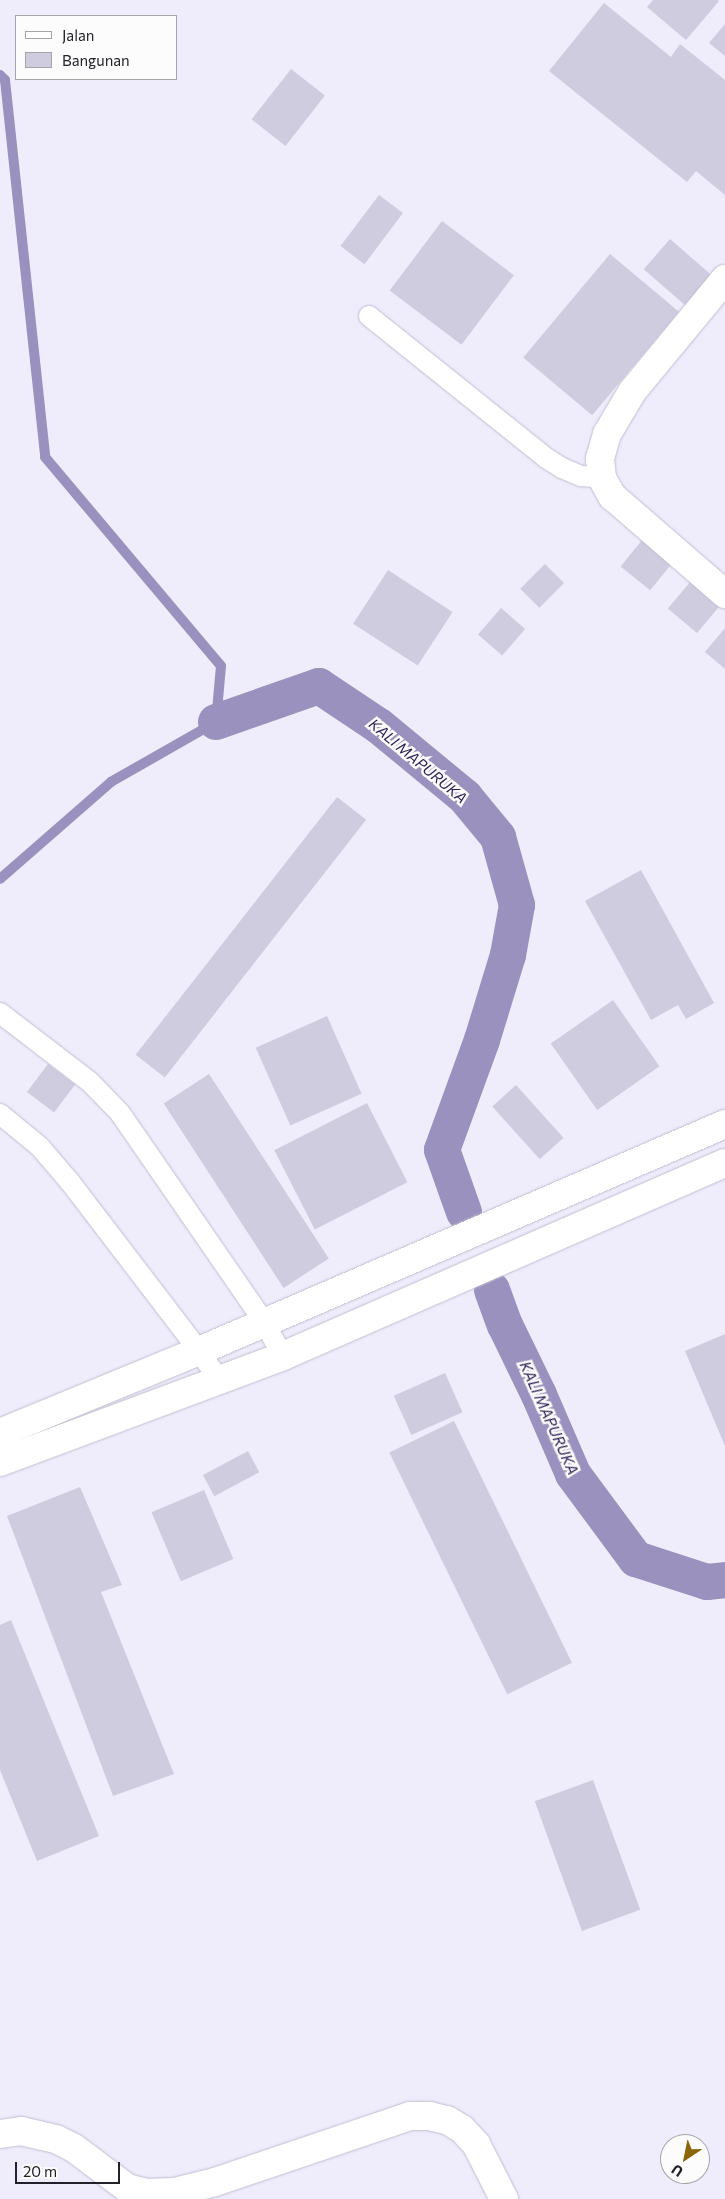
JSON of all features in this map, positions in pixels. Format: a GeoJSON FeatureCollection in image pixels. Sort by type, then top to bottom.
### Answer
{"type":"FeatureCollection","features":[{"type":"Feature","properties":{"kind":"main road"},"geometry":{"type":"LineString","coordinates":[[725,280],[632,392],[607,434],[600,459],[602,478],[612,496],[725,594]]}},
{"type":"Feature","properties":{"kind":"main road"},"geometry":{"type":"LineString","coordinates":[[0,1434],[199,1351],[725,1124]]}},
{"type":"Feature","properties":{"kind":"main road"},"geometry":{"type":"LineString","coordinates":[[0,1462],[283,1356],[725,1163]]}},
{"type":"Feature","properties":{"kind":"main road"},"geometry":{"type":"LineString","coordinates":[[0,2134],[21,2131],[56,2139],[74,2148],[127,2188],[147,2193],[174,2192],[215,2182],[410,2116],[429,2116],[447,2120],[462,2129],[476,2144],[504,2199]]}},
{"type":"Feature","properties":{"kind":"lane"},"geometry":{"type":"LineString","coordinates":[[368,316],[546,458],[580,476],[602,478]]}},
{"type":"Feature","properties":{"kind":"lane"},"geometry":{"type":"LineString","coordinates":[[0,1013],[90,1082],[120,1112],[264,1322],[283,1356]]}},
{"type":"Feature","properties":{"kind":"lane"},"geometry":{"type":"LineString","coordinates":[[0,1114],[40,1147],[70,1182],[199,1351],[218,1380]]}},
{"type":"Feature","properties":{"kind":"building"},"geometry":{"type":"Polygon","coordinates":[[[653,0],[719,1],[686,40],[647,7],[653,0]]]}},
{"type":"Feature","properties":{"kind":"building"},"geometry":{"type":"Polygon","coordinates":[[[604,3],[671,57],[680,44],[725,80],[725,195],[696,171],[687,182],[549,71],[604,3]]]}},
{"type":"Feature","properties":{"kind":"building"},"geometry":{"type":"Polygon","coordinates":[[[725,24],[725,56],[709,43],[725,24]]]}},
{"type":"Feature","properties":{"kind":"building"},"geometry":{"type":"Polygon","coordinates":[[[291,69],[325,95],[285,146],[252,119],[291,69]]]}},
{"type":"Feature","properties":{"kind":"building"},"geometry":{"type":"Polygon","coordinates":[[[379,195],[403,213],[364,264],[340,246],[379,195]]]}},
{"type":"Feature","properties":{"kind":"building"},"geometry":{"type":"Polygon","coordinates":[[[442,221],[514,275],[462,345],[390,290],[442,221]]]}},
{"type":"Feature","properties":{"kind":"building"},"geometry":{"type":"Polygon","coordinates":[[[670,239],[712,276],[686,306],[644,269],[670,239]]]}},
{"type":"Feature","properties":{"kind":"building"},"geometry":{"type":"Polygon","coordinates":[[[610,254],[679,312],[592,415],[523,357],[610,254]]]}},
{"type":"Feature","properties":{"kind":"building"},"geometry":{"type":"Polygon","coordinates":[[[642,540],[672,564],[650,590],[621,566],[642,540]]]}},
{"type":"Feature","properties":{"kind":"building"},"geometry":{"type":"Polygon","coordinates":[[[545,564],[564,583],[539,608],[520,589],[545,564]]]}},
{"type":"Feature","properties":{"kind":"building"},"geometry":{"type":"Polygon","coordinates":[[[388,570],[453,612],[418,666],[353,624],[388,570]]]}},
{"type":"Feature","properties":{"kind":"building"},"geometry":{"type":"Polygon","coordinates":[[[691,581],[720,605],[697,633],[668,609],[691,581]]]}},
{"type":"Feature","properties":{"kind":"building"},"geometry":{"type":"Polygon","coordinates":[[[501,608],[525,629],[502,655],[478,634],[501,608]]]}},
{"type":"Feature","properties":{"kind":"building"},"geometry":{"type":"Polygon","coordinates":[[[725,628],[725,669],[705,652],[725,628]]]}},
{"type":"Feature","properties":{"kind":"building"},"geometry":{"type":"Polygon","coordinates":[[[337,797],[366,820],[165,1077],[136,1055],[337,797]]]}},
{"type":"Feature","properties":{"kind":"building"},"geometry":{"type":"Polygon","coordinates":[[[641,870],[714,1003],[686,1019],[678,1005],[651,1020],[585,901],[641,870]]]}},
{"type":"Feature","properties":{"kind":"building"},"geometry":{"type":"Polygon","coordinates":[[[613,1000],[659,1066],[597,1110],[551,1044],[613,1000]]]}},
{"type":"Feature","properties":{"kind":"building"},"geometry":{"type":"Polygon","coordinates":[[[327,1016],[362,1094],[290,1125],[256,1048],[327,1016]]]}},
{"type":"Feature","properties":{"kind":"building"},"geometry":{"type":"Polygon","coordinates":[[[48,1064],[75,1084],[54,1112],[27,1092],[48,1064]]]}},
{"type":"Feature","properties":{"kind":"building"},"geometry":{"type":"Polygon","coordinates":[[[209,1074],[329,1259],[284,1288],[164,1103],[209,1074]]]}},
{"type":"Feature","properties":{"kind":"building"},"geometry":{"type":"Polygon","coordinates":[[[516,1085],[564,1138],[540,1159],[492,1106],[516,1085]]]}},
{"type":"Feature","properties":{"kind":"building"},"geometry":{"type":"Polygon","coordinates":[[[367,1103],[407,1182],[315,1230],[274,1150],[367,1103]]]}},
{"type":"Feature","properties":{"kind":"building"},"geometry":{"type":"Polygon","coordinates":[[[725,1334],[725,1446],[685,1351],[725,1334]]]}},
{"type":"Feature","properties":{"kind":"building"},"geometry":{"type":"Polygon","coordinates":[[[445,1373],[462,1412],[411,1435],[394,1396],[445,1373]]]}},
{"type":"Feature","properties":{"kind":"building"},"geometry":{"type":"Polygon","coordinates":[[[454,1421],[572,1663],[507,1694],[389,1453],[454,1421]]]}},
{"type":"Feature","properties":{"kind":"building"},"geometry":{"type":"Polygon","coordinates":[[[248,1451],[259,1472],[214,1496],[203,1475],[248,1451]]]}},
{"type":"Feature","properties":{"kind":"building"},"geometry":{"type":"Polygon","coordinates":[[[80,1487],[122,1585],[101,1592],[174,1774],[113,1796],[7,1516],[80,1487]]]}},
{"type":"Feature","properties":{"kind":"building"},"geometry":{"type":"Polygon","coordinates":[[[204,1490],[233,1559],[181,1581],[152,1512],[204,1490]]]}},
{"type":"Feature","properties":{"kind":"building"},"geometry":{"type":"Polygon","coordinates":[[[11,1620],[99,1836],[37,1861],[0,1770],[0,1625],[11,1620]]]}},
{"type":"Feature","properties":{"kind":"building"},"geometry":{"type":"Polygon","coordinates":[[[593,1780],[640,1910],[582,1931],[535,1801],[593,1780]]]}},
{"type":"Feature","properties":{"kind":"waterway"},"geometry":{"type":"LineString","coordinates":[[0,75],[5,80],[45,457],[221,666],[216,722],[111,782],[0,879]]}},
{"type":"Feature","properties":{"kind":"waterway","name":"KALI MAPURUKA"},"geometry":{"type":"LineString","coordinates":[[216,722],[319,686],[379,726],[465,797],[498,837],[517,905],[508,955],[482,1040],[442,1150],[464,1212]]}},
{"type":"Feature","properties":{"kind":"waterway","name":"KALI MAPURUKA"},"geometry":{"type":"LineString","coordinates":[[492,1290],[505,1325],[539,1395],[573,1474],[636,1559],[707,1582],[725,1580]]}}]}
